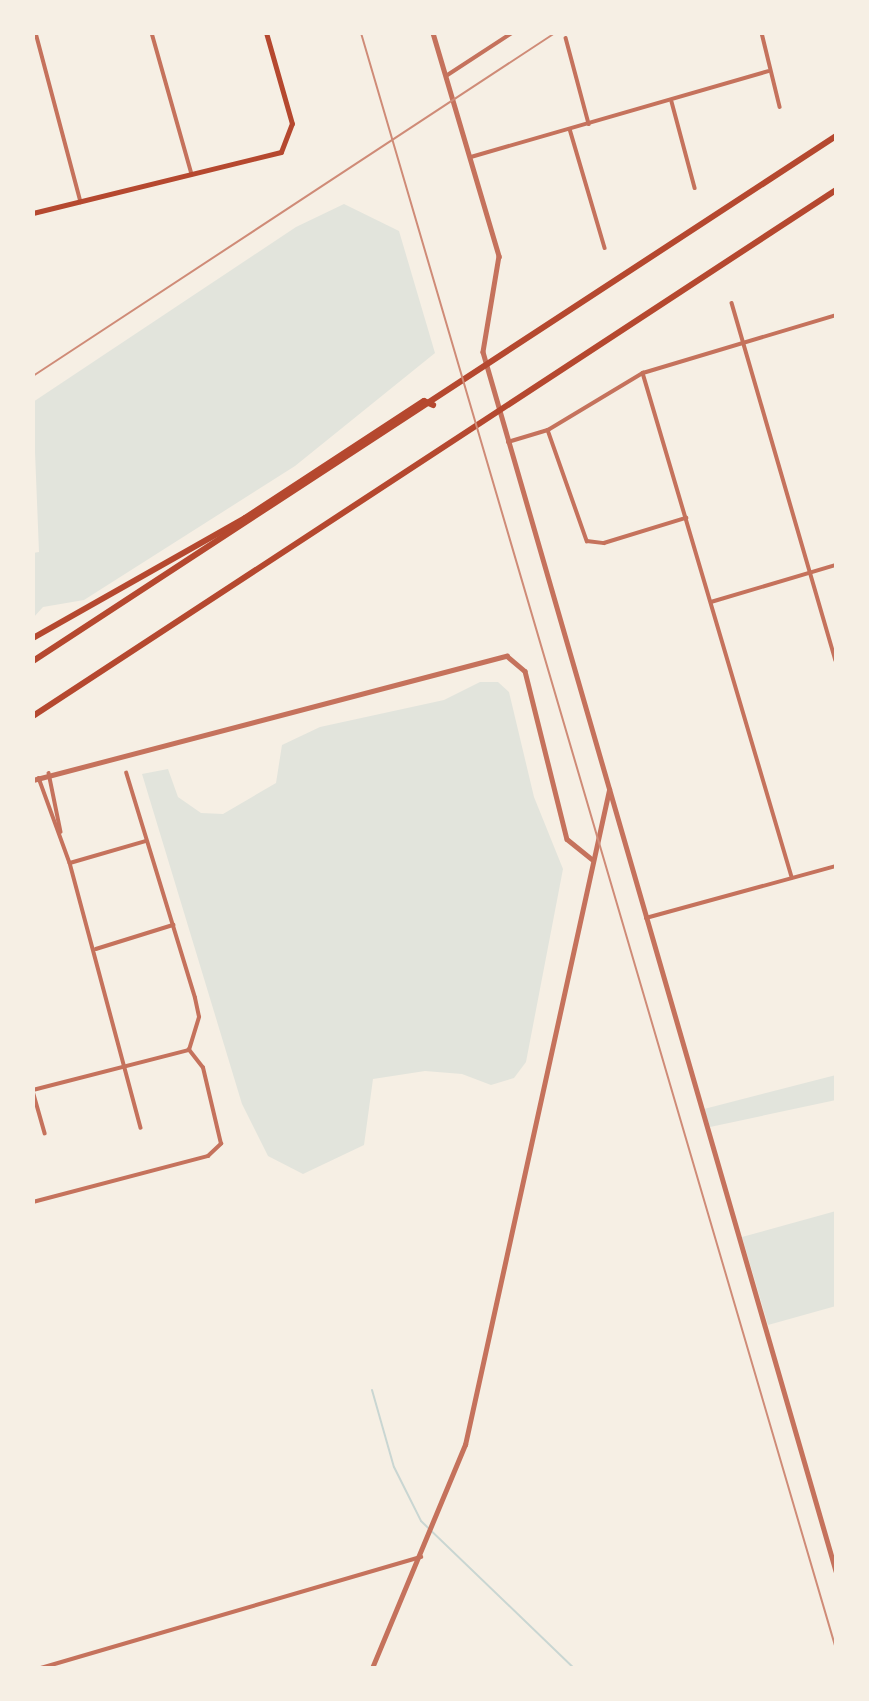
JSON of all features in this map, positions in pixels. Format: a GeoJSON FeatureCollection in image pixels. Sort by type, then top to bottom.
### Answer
{"type":"FeatureCollection","features":[{"type":"Feature","properties":{"kind":"highway"},"geometry":{"type":"LineString","coordinates":[[33,661],[433,405],[836,136]]}},
{"type":"Feature","properties":{"kind":"highway"},"geometry":{"type":"LineString","coordinates":[[33,716],[836,191]]}},
{"type":"Feature","properties":{"kind":"highway"},"geometry":{"type":"LineString","coordinates":[[33,638],[245,518],[424,401],[433,405]]}},
{"type":"Feature","properties":{"kind":"main road"},"geometry":{"type":"LineString","coordinates":[[33,214],[271,157],[289,144],[292,124],[266,33]]}},
{"type":"Feature","properties":{"kind":"street"},"geometry":{"type":"LineString","coordinates":[[36,33],[81,202]]}},
{"type":"Feature","properties":{"kind":"street"},"geometry":{"type":"LineString","coordinates":[[152,33],[192,176]]}},
{"type":"Feature","properties":{"kind":"street"},"geometry":{"type":"LineString","coordinates":[[433,33],[500,262],[483,342],[508,442],[836,1571]]}},
{"type":"Feature","properties":{"kind":"street"},"geometry":{"type":"LineString","coordinates":[[446,76],[512,33]]}},
{"type":"Feature","properties":{"kind":"street"},"geometry":{"type":"LineString","coordinates":[[762,33],[768,71],[780,107]]}},
{"type":"Feature","properties":{"kind":"street"},"geometry":{"type":"LineString","coordinates":[[566,38],[589,124]]}},
{"type":"Feature","properties":{"kind":"street"},"geometry":{"type":"LineString","coordinates":[[471,157],[672,102],[768,71]]}},
{"type":"Feature","properties":{"kind":"street"},"geometry":{"type":"LineString","coordinates":[[672,102],[695,188]]}},
{"type":"Feature","properties":{"kind":"street"},"geometry":{"type":"LineString","coordinates":[[570,129],[605,248]]}},
{"type":"Feature","properties":{"kind":"street"},"geometry":{"type":"LineString","coordinates":[[732,303],[836,660]]}},
{"type":"Feature","properties":{"kind":"street"},"geometry":{"type":"LineString","coordinates":[[508,442],[548,430],[643,373],[836,316]]}},
{"type":"Feature","properties":{"kind":"street"},"geometry":{"type":"LineString","coordinates":[[643,373],[792,877]]}},
{"type":"Feature","properties":{"kind":"street"},"geometry":{"type":"LineString","coordinates":[[548,430],[589,542],[686,518]]}},
{"type":"Feature","properties":{"kind":"street"},"geometry":{"type":"LineString","coordinates":[[711,602],[836,565]]}},
{"type":"Feature","properties":{"kind":"street"},"geometry":{"type":"LineString","coordinates":[[61,832],[36,778],[486,660],[518,661],[548,750],[567,839],[592,859]]}},
{"type":"Feature","properties":{"kind":"street"},"geometry":{"type":"LineString","coordinates":[[49,773],[61,832],[96,949],[141,1128]]}},
{"type":"Feature","properties":{"kind":"street"},"geometry":{"type":"LineString","coordinates":[[33,1202],[218,1150],[222,1136],[213,1100],[189,1050],[198,1009],[126,773]]}},
{"type":"Feature","properties":{"kind":"street"},"geometry":{"type":"LineString","coordinates":[[372,1668],[421,1557],[471,1423],[609,790]]}},
{"type":"Feature","properties":{"kind":"street"},"geometry":{"type":"LineString","coordinates":[[71,863],[146,840]]}},
{"type":"Feature","properties":{"kind":"street"},"geometry":{"type":"LineString","coordinates":[[646,918],[836,866]]}},
{"type":"Feature","properties":{"kind":"street"},"geometry":{"type":"LineString","coordinates":[[96,949],[173,925]]}},
{"type":"Feature","properties":{"kind":"street"},"geometry":{"type":"LineString","coordinates":[[45,1133],[33,1090],[189,1050]]}},
{"type":"Feature","properties":{"kind":"street"},"geometry":{"type":"LineString","coordinates":[[41,1668],[421,1557]]}},
{"type":"Feature","properties":{"kind":"shaded area"},"geometry":{"type":"Polygon","coordinates":[[[344,204],[399,231],[435,353],[295,466],[84,600],[43,607],[33,618],[33,553],[39,552],[33,402],[296,227],[344,204]]]}},
{"type":"Feature","properties":{"kind":"shaded area"},"geometry":{"type":"Polygon","coordinates":[[[480,682],[498,682],[509,692],[534,797],[563,869],[526,1062],[514,1078],[491,1085],[462,1074],[425,1071],[373,1079],[364,1145],[303,1174],[268,1156],[242,1104],[142,774],[168,769],[178,797],[201,813],[223,814],[276,783],[282,745],[320,727],[444,700],[480,682]]]}},
{"type":"Feature","properties":{"kind":"shaded area"},"geometry":{"type":"Polygon","coordinates":[[[836,1075],[836,1100],[710,1127],[704,1109],[836,1075]]]}},
{"type":"Feature","properties":{"kind":"shaded area"},"geometry":{"type":"Polygon","coordinates":[[[836,1211],[836,1306],[768,1325],[742,1237],[836,1211]]]}},
{"type":"Feature","properties":{"kind":"waterway"},"geometry":{"type":"LineString","coordinates":[[372,1390],[394,1467],[421,1521],[574,1668]]}},
{"type":"Feature","properties":{"kind":"railway"},"geometry":{"type":"LineString","coordinates":[[361,33],[836,1649]]}},
{"type":"Feature","properties":{"kind":"railway"},"geometry":{"type":"LineString","coordinates":[[33,376],[555,33]]}}]}
